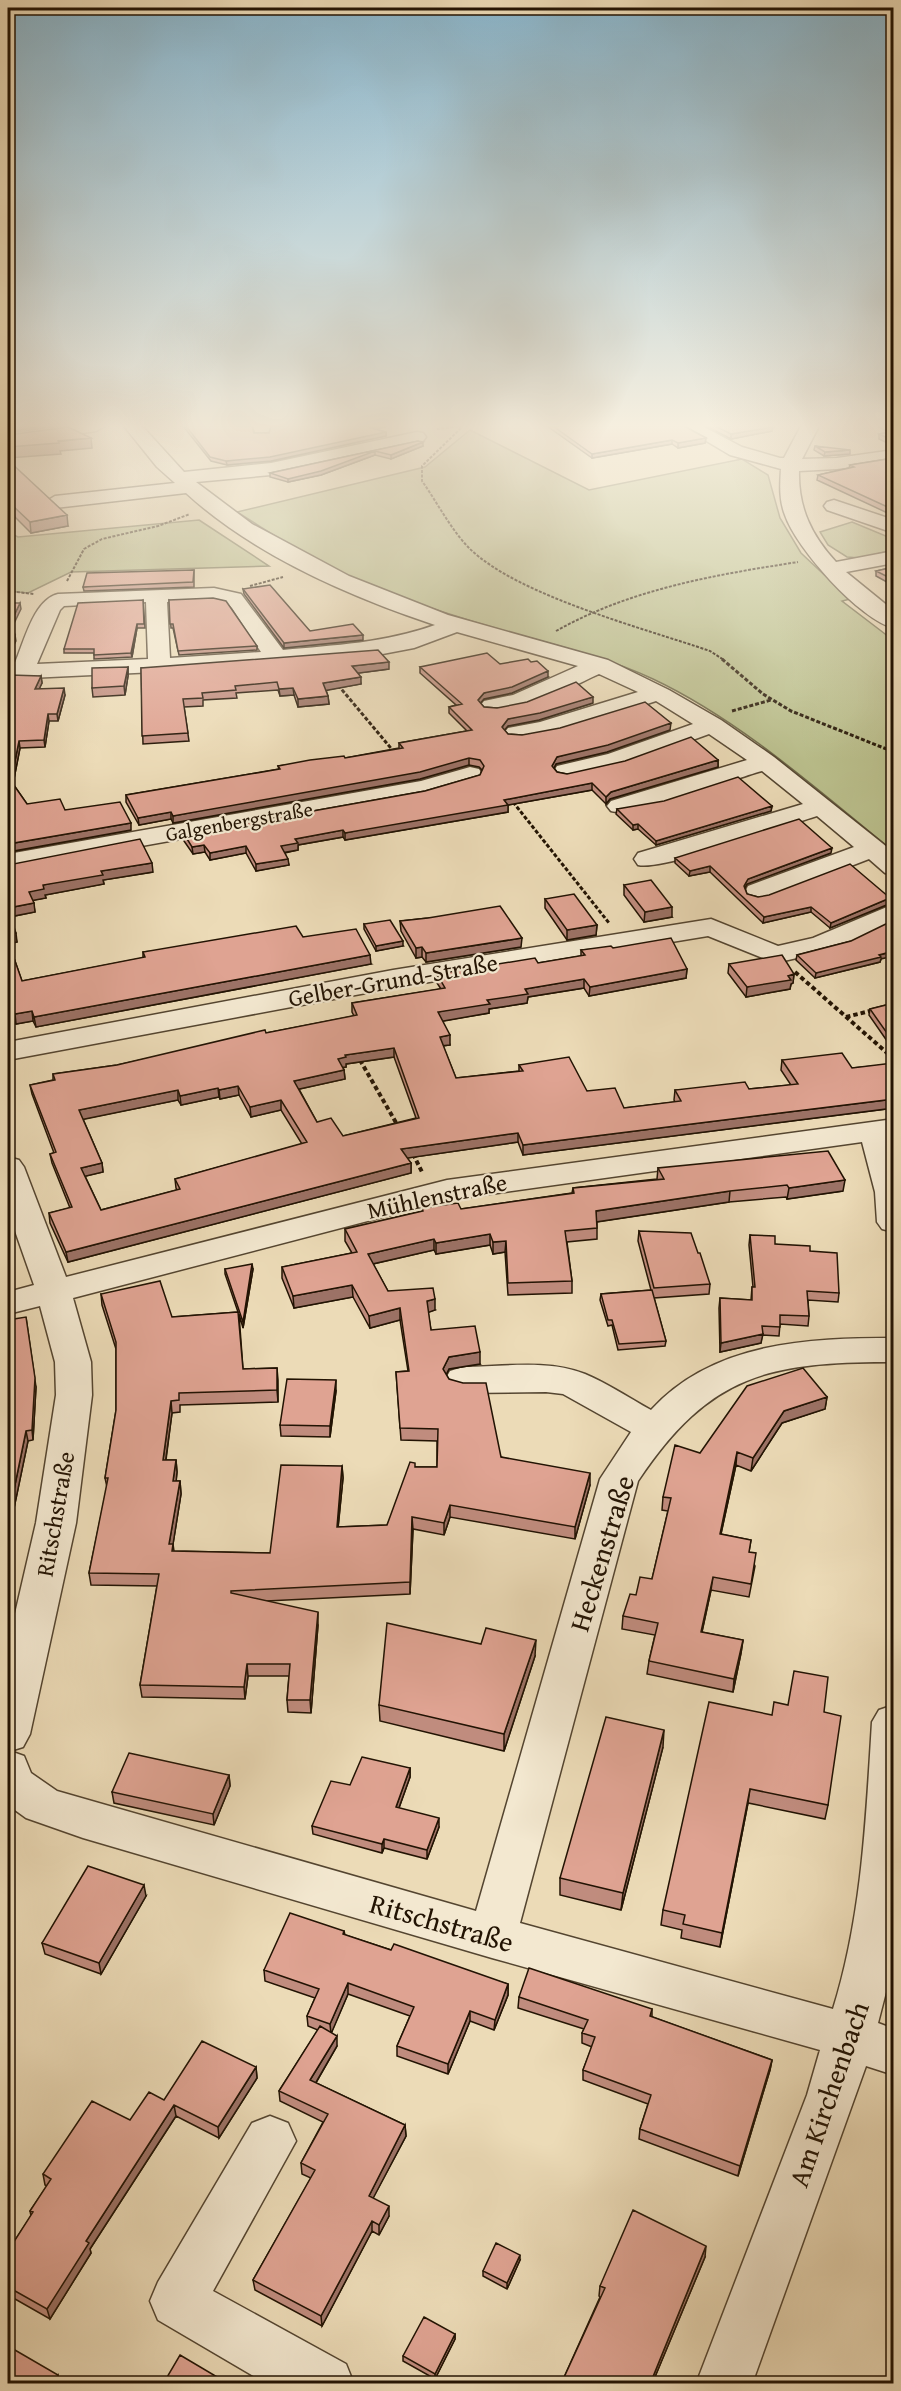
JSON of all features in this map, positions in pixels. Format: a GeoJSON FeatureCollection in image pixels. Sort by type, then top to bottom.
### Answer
{"type":"FeatureCollection","features":[{"type":"Feature","properties":{"kind":"street"},"geometry":{"type":"LineString","coordinates":[[260,538],[352,586],[455,625],[600,665],[658,693],[722,718],[765,763],[894,867]]}},
{"type":"Feature","properties":{"kind":"street"},"geometry":{"type":"LineString","coordinates":[[806,538],[831,569],[862,598],[894,622]]}},
{"type":"Feature","properties":{"kind":"street"},"geometry":{"type":"LineString","coordinates":[[831,569],[894,557]]}},
{"type":"Feature","properties":{"kind":"street"},"geometry":{"type":"LineString","coordinates":[[15,671],[50,607],[58,600],[214,594],[234,598],[271,647],[273,658]]}},
{"type":"Feature","properties":{"kind":"street"},"geometry":{"type":"LineString","coordinates":[[862,598],[894,596]]}},
{"type":"Feature","properties":{"kind":"street"},"geometry":{"type":"LineString","coordinates":[[156,597],[159,665]]}},
{"type":"Feature","properties":{"kind":"street"},"geometry":{"type":"LineString","coordinates":[[15,671],[312,655],[395,646],[455,625]]}},
{"type":"Feature","properties":{"kind":"street"},"geometry":{"type":"LineString","coordinates":[[492,706],[520,700],[600,665]]}},
{"type":"Feature","properties":{"kind":"street"},"geometry":{"type":"LineString","coordinates":[[516,733],[544,728],[658,693]]}},
{"type":"Feature","properties":{"kind":"street"},"geometry":{"type":"LineString","coordinates":[[566,771],[622,758],[722,718]]}},
{"type":"Feature","properties":{"kind":"street"},"geometry":{"type":"LineString","coordinates":[[620,806],[654,799],[710,778],[765,763]]}},
{"type":"Feature","properties":{"kind":"street","name":"Galgenbergstraße"},"geometry":{"type":"LineString","coordinates":[[8,862],[425,788],[470,774]]}},
{"type":"Feature","properties":{"kind":"street"},"geometry":{"type":"LineString","coordinates":[[647,859],[692,848],[764,822],[820,807]]}},
{"type":"Feature","properties":{"kind":"street"},"geometry":{"type":"LineString","coordinates":[[758,892],[873,849]]}},
{"type":"Feature","properties":{"kind":"street"},"geometry":{"type":"LineString","coordinates":[[775,955],[822,944],[894,912]]}},
{"type":"Feature","properties":{"kind":"street","name":"Gelber-Grund-Straße"},"geometry":{"type":"LineString","coordinates":[[8,1051],[393,979],[711,927],[775,955]]}},
{"type":"Feature","properties":{"kind":"street"},"geometry":{"type":"LineString","coordinates":[[884,1129],[894,1222]]}},
{"type":"Feature","properties":{"kind":"street","name":"Mühlenstraße"},"geometry":{"type":"LineString","coordinates":[[8,1303],[433,1193],[528,1177],[884,1129]]}},
{"type":"Feature","properties":{"kind":"street","name":"Ritschstraße"},"geometry":{"type":"LineString","coordinates":[[8,1167],[54,1292],[73,1362],[71,1418],[56,1523],[8,1734]]}},
{"type":"Feature","properties":{"kind":"street","name":"Heckenstraße"},"geometry":{"type":"LineString","coordinates":[[492,1937],[619,1479],[652,1428],[703,1385],[735,1369],[785,1353],[837,1349],[894,1350]]}},
{"type":"Feature","properties":{"kind":"street"},"geometry":{"type":"LineString","coordinates":[[463,1380],[546,1378],[572,1383],[652,1428]]}},
{"type":"Feature","properties":{"kind":"street","name":"Am Kirchenbach"},"geometry":{"type":"LineString","coordinates":[[724,2384],[872,2044],[876,1933],[886,1869],[894,1722]]}},
{"type":"Feature","properties":{"kind":"street","name":"Ritschstraße"},"geometry":{"type":"LineString","coordinates":[[8,1769],[12,1784],[42,1805],[492,1937],[872,2044]]}},
{"type":"Feature","properties":{"kind":"street"},"geometry":{"type":"LineString","coordinates":[[270,2141],[177,2301],[326,2384]]}},
{"type":"Feature","properties":{"kind":"path"},"geometry":{"type":"LineString","coordinates":[[58,600],[84,549],[108,538]]}},
{"type":"Feature","properties":{"kind":"path"},"geometry":{"type":"LineString","coordinates":[[461,538],[469,548],[499,571],[520,583],[710,651],[722,657],[772,700],[894,752]]}},
{"type":"Feature","properties":{"kind":"path"},"geometry":{"type":"LineString","coordinates":[[551,634],[593,611],[697,579],[805,561]]}},
{"type":"Feature","properties":{"kind":"path"},"geometry":{"type":"LineString","coordinates":[[214,594],[318,569]]}},
{"type":"Feature","properties":{"kind":"path"},"geometry":{"type":"LineString","coordinates":[[312,655],[425,788]]}},
{"type":"Feature","properties":{"kind":"path"},"geometry":{"type":"LineString","coordinates":[[722,718],[772,700]]}},
{"type":"Feature","properties":{"kind":"path"},"geometry":{"type":"LineString","coordinates":[[470,774],[496,781],[625,942]]}},
{"type":"Feature","properties":{"kind":"path"},"geometry":{"type":"LineString","coordinates":[[775,955],[894,1059]]}},
{"type":"Feature","properties":{"kind":"path"},"geometry":{"type":"LineString","coordinates":[[846,1017],[884,1008]]}},
{"type":"Feature","properties":{"kind":"path"},"geometry":{"type":"LineString","coordinates":[[356,1053],[399,1127]]}},
{"type":"Feature","properties":{"kind":"path"},"geometry":{"type":"LineString","coordinates":[[409,1146],[433,1193]]}},
{"type":"Feature","properties":{"kind":"green space"},"geometry":{"type":"Polygon","coordinates":[[[8,538],[226,538],[269,566],[71,572],[28,593],[8,591],[8,538]]]}},
{"type":"Feature","properties":{"kind":"green space"},"geometry":{"type":"Polygon","coordinates":[[[277,538],[792,538],[801,553],[850,599],[842,601],[893,640],[893,851],[748,736],[717,715],[653,679],[607,661],[410,601],[343,574],[277,538]]]}},
{"type":"Feature","properties":{"kind":"green space"},"geometry":{"type":"Polygon","coordinates":[[[823,538],[893,539],[893,550],[860,558],[847,557],[828,545],[823,538]]]}},
{"type":"Feature","properties":{"kind":"building"},"geometry":{"type":"Polygon","coordinates":[[[894,567],[894,580],[876,571],[894,567]]]}},
{"type":"Feature","properties":{"kind":"building"},"geometry":{"type":"Polygon","coordinates":[[[194,570],[193,582],[83,587],[87,573],[194,570]]]}},
{"type":"Feature","properties":{"kind":"building"},"geometry":{"type":"Polygon","coordinates":[[[270,585],[310,631],[353,624],[363,635],[284,643],[243,589],[270,585]]]}},
{"type":"Feature","properties":{"kind":"building"},"geometry":{"type":"Polygon","coordinates":[[[213,598],[226,601],[257,646],[178,651],[173,624],[170,624],[169,600],[213,598]]]}},
{"type":"Feature","properties":{"kind":"building"},"geometry":{"type":"Polygon","coordinates":[[[143,600],[144,624],[137,624],[131,653],[94,655],[94,649],[64,649],[78,603],[143,600]]]}},
{"type":"Feature","properties":{"kind":"building"},"geometry":{"type":"Polygon","coordinates":[[[8,603],[20,603],[8,628],[8,603]]]}},
{"type":"Feature","properties":{"kind":"building"},"geometry":{"type":"Polygon","coordinates":[[[8,635],[15,635],[8,649],[8,635]]]}},
{"type":"Feature","properties":{"kind":"building"},"geometry":{"type":"Polygon","coordinates":[[[378,650],[389,662],[352,666],[361,677],[323,683],[328,696],[298,699],[293,688],[279,689],[277,682],[235,686],[236,690],[202,693],[203,698],[183,699],[188,733],[142,736],[141,668],[378,650]]]}},
{"type":"Feature","properties":{"kind":"building"},"geometry":{"type":"Polygon","coordinates":[[[487,653],[500,664],[528,659],[531,662],[537,661],[548,671],[512,687],[484,693],[478,700],[484,707],[497,708],[527,702],[576,682],[593,697],[540,713],[508,719],[502,727],[508,734],[522,735],[560,728],[645,702],[671,723],[608,745],[557,757],[552,766],[557,772],[567,774],[625,761],[691,737],[718,760],[611,792],[606,797],[592,783],[504,800],[508,805],[345,833],[343,830],[295,839],[298,843],[281,846],[288,859],[256,864],[246,846],[210,853],[204,845],[192,847],[184,834],[425,791],[480,775],[484,766],[480,760],[469,758],[420,772],[173,816],[171,812],[138,818],[126,795],[280,769],[278,766],[310,760],[344,756],[345,758],[403,748],[399,743],[472,730],[449,707],[462,704],[420,667],[487,653]]]}},
{"type":"Feature","properties":{"kind":"building"},"geometry":{"type":"Polygon","coordinates":[[[128,667],[124,686],[92,688],[92,668],[128,667]]]}},
{"type":"Feature","properties":{"kind":"building"},"geometry":{"type":"Polygon","coordinates":[[[10,675],[41,676],[35,689],[64,688],[57,714],[48,714],[44,740],[19,741],[11,781],[27,804],[60,799],[65,810],[120,802],[131,823],[8,844],[8,683],[10,675]]]}},
{"type":"Feature","properties":{"kind":"building"},"geometry":{"type":"Polygon","coordinates":[[[738,777],[772,806],[656,841],[638,824],[633,825],[617,809],[664,801],[738,777]]]}},
{"type":"Feature","properties":{"kind":"building"},"geometry":{"type":"Polygon","coordinates":[[[799,819],[832,848],[748,879],[744,886],[747,894],[758,897],[769,895],[850,864],[890,898],[831,923],[811,907],[764,917],[710,866],[690,871],[675,858],[799,819]]]}},
{"type":"Feature","properties":{"kind":"building"},"geometry":{"type":"Polygon","coordinates":[[[140,839],[152,863],[101,871],[103,875],[43,885],[44,889],[29,892],[34,903],[8,908],[8,865],[140,839]]]}},
{"type":"Feature","properties":{"kind":"building"},"geometry":{"type":"Polygon","coordinates":[[[651,880],[672,907],[645,912],[624,885],[651,880]]]}},
{"type":"Feature","properties":{"kind":"building"},"geometry":{"type":"Polygon","coordinates":[[[574,894],[597,925],[567,930],[545,899],[574,894]]]}},
{"type":"Feature","properties":{"kind":"building"},"geometry":{"type":"Polygon","coordinates":[[[500,906],[522,938],[426,953],[422,947],[416,948],[400,921],[428,918],[500,906]]]}},
{"type":"Feature","properties":{"kind":"building"},"geometry":{"type":"Polygon","coordinates":[[[8,909],[16,933],[8,934],[8,909]]]}},
{"type":"Feature","properties":{"kind":"building"},"geometry":{"type":"Polygon","coordinates":[[[390,920],[403,941],[376,946],[364,924],[390,920]]]}},
{"type":"Feature","properties":{"kind":"building"},"geometry":{"type":"Polygon","coordinates":[[[894,920],[894,951],[879,955],[881,957],[816,973],[797,955],[851,941],[894,920]]]}},
{"type":"Feature","properties":{"kind":"building"},"geometry":{"type":"Polygon","coordinates":[[[296,926],[303,937],[356,929],[370,955],[34,1017],[32,1011],[15,1014],[11,1006],[8,1006],[8,941],[22,981],[145,957],[143,952],[296,926]]]}},
{"type":"Feature","properties":{"kind":"building"},"geometry":{"type":"Polygon","coordinates":[[[671,938],[687,969],[590,987],[584,979],[525,989],[528,994],[487,1000],[490,1004],[438,1012],[450,1035],[440,1037],[456,1078],[523,1071],[519,1065],[569,1057],[587,1091],[615,1088],[624,1108],[681,1101],[675,1090],[745,1082],[749,1089],[798,1084],[782,1060],[842,1053],[852,1068],[893,1063],[894,1099],[523,1145],[518,1133],[401,1149],[411,1163],[66,1252],[49,1213],[72,1207],[50,1154],[56,1152],[30,1085],[55,1080],[53,1074],[117,1065],[265,1030],[266,1033],[357,1015],[352,1003],[445,988],[437,974],[535,958],[538,963],[585,955],[581,950],[611,946],[613,948],[671,938]],[[394,1048],[345,1055],[346,1057],[338,1059],[344,1070],[294,1081],[317,1122],[331,1118],[343,1136],[419,1118],[394,1048]],[[238,1086],[180,1096],[178,1090],[79,1110],[102,1163],[81,1168],[101,1210],[180,1189],[175,1179],[307,1142],[281,1100],[250,1107],[238,1086]]]}},
{"type":"Feature","properties":{"kind":"building"},"geometry":{"type":"Polygon","coordinates":[[[782,955],[794,974],[788,976],[791,980],[747,987],[729,964],[782,955]]]}},
{"type":"Feature","properties":{"kind":"building"},"geometry":{"type":"Polygon","coordinates":[[[894,1003],[894,1043],[870,1009],[894,1003]]]}},
{"type":"Feature","properties":{"kind":"building"},"geometry":{"type":"Polygon","coordinates":[[[828,1151],[845,1180],[789,1188],[787,1185],[730,1191],[596,1211],[597,1228],[565,1231],[572,1281],[508,1283],[506,1241],[493,1242],[490,1234],[436,1243],[434,1239],[368,1254],[388,1291],[433,1288],[435,1299],[427,1301],[431,1330],[475,1326],[480,1352],[449,1357],[443,1369],[449,1379],[463,1383],[486,1383],[501,1457],[590,1473],[575,1527],[450,1505],[444,1523],[412,1517],[410,1582],[231,1591],[231,1593],[318,1612],[310,1700],[287,1700],[290,1664],[247,1664],[244,1687],[140,1685],[159,1574],[89,1573],[108,1478],[105,1478],[116,1410],[116,1342],[101,1294],[160,1281],[172,1317],[238,1312],[243,1369],[277,1368],[277,1390],[179,1393],[179,1400],[171,1401],[163,1460],[176,1460],[173,1481],[180,1481],[169,1544],[173,1544],[172,1551],[270,1553],[281,1465],[342,1466],[337,1527],[387,1525],[410,1462],[415,1463],[415,1467],[437,1467],[438,1429],[400,1428],[396,1372],[409,1371],[400,1308],[369,1316],[352,1285],[293,1296],[282,1267],[357,1252],[345,1229],[423,1211],[422,1208],[458,1203],[461,1209],[574,1193],[573,1188],[664,1179],[658,1168],[828,1151]]]}},
{"type":"Feature","properties":{"kind":"building"},"geometry":{"type":"Polygon","coordinates":[[[639,1231],[691,1233],[710,1284],[654,1288],[639,1231]]]}},
{"type":"Feature","properties":{"kind":"building"},"geometry":{"type":"Polygon","coordinates":[[[750,1235],[775,1236],[775,1244],[810,1246],[810,1251],[837,1253],[839,1293],[807,1291],[809,1316],[780,1315],[780,1327],[762,1326],[763,1334],[721,1343],[720,1298],[752,1300],[752,1287],[755,1287],[750,1235]]]}},
{"type":"Feature","properties":{"kind":"building"},"geometry":{"type":"Polygon","coordinates":[[[252,1264],[243,1322],[225,1269],[252,1264]]]}},
{"type":"Feature","properties":{"kind":"building"},"geometry":{"type":"Polygon","coordinates":[[[652,1290],[666,1341],[619,1344],[612,1320],[608,1320],[601,1294],[652,1290]]]}},
{"type":"Feature","properties":{"kind":"building"},"geometry":{"type":"Polygon","coordinates":[[[26,1317],[35,1378],[32,1430],[26,1431],[8,1519],[8,1320],[26,1317]]]}},
{"type":"Feature","properties":{"kind":"building"},"geometry":{"type":"Polygon","coordinates":[[[803,1368],[827,1397],[784,1411],[753,1458],[737,1452],[720,1534],[751,1540],[749,1552],[756,1553],[751,1584],[713,1577],[701,1632],[743,1640],[734,1679],[649,1661],[658,1623],[623,1616],[630,1594],[636,1595],[640,1577],[652,1579],[671,1498],[663,1497],[675,1445],[700,1453],[747,1386],[803,1368]]]}},
{"type":"Feature","properties":{"kind":"building"},"geometry":{"type":"Polygon","coordinates":[[[287,1379],[336,1380],[330,1426],[280,1425],[287,1379]]]}},
{"type":"Feature","properties":{"kind":"building"},"geometry":{"type":"Polygon","coordinates":[[[8,1539],[12,1539],[8,1562],[8,1539]]]}},
{"type":"Feature","properties":{"kind":"building"},"geometry":{"type":"Polygon","coordinates":[[[387,1623],[481,1644],[486,1628],[536,1640],[504,1734],[379,1705],[387,1623]]]}},
{"type":"Feature","properties":{"kind":"building"},"geometry":{"type":"Polygon","coordinates":[[[794,1671],[828,1677],[824,1712],[841,1716],[828,1805],[750,1789],[722,1933],[683,1924],[685,1915],[663,1910],[709,1702],[772,1715],[774,1702],[788,1705],[794,1671]]]}},
{"type":"Feature","properties":{"kind":"building"},"geometry":{"type":"Polygon","coordinates":[[[606,1717],[664,1730],[623,1893],[560,1878],[606,1717]]]}},
{"type":"Feature","properties":{"kind":"building"},"geometry":{"type":"Polygon","coordinates":[[[129,1753],[229,1775],[213,1814],[112,1792],[129,1753]]]}},
{"type":"Feature","properties":{"kind":"building"},"geometry":{"type":"Polygon","coordinates":[[[362,1757],[410,1768],[396,1807],[439,1818],[427,1850],[384,1839],[382,1844],[312,1826],[331,1781],[350,1785],[362,1757]]]}},
{"type":"Feature","properties":{"kind":"building"},"geometry":{"type":"Polygon","coordinates":[[[88,1866],[144,1885],[99,1963],[42,1943],[88,1866]]]}},
{"type":"Feature","properties":{"kind":"building"},"geometry":{"type":"Polygon","coordinates":[[[290,1913],[391,1950],[394,1944],[508,1984],[495,2020],[470,2011],[448,2064],[397,2046],[414,2007],[348,1983],[330,2024],[307,2016],[319,1989],[264,1970],[290,1913]]]}},
{"type":"Feature","properties":{"kind":"building"},"geometry":{"type":"Polygon","coordinates":[[[529,1968],[652,2009],[650,2016],[772,2060],[740,2166],[640,2129],[651,2095],[583,2070],[595,2037],[582,2033],[588,2020],[519,1997],[529,1968]]]}},
{"type":"Feature","properties":{"kind":"building"},"geometry":{"type":"Polygon","coordinates":[[[320,2026],[337,2036],[310,2080],[405,2125],[369,2196],[389,2206],[379,2225],[372,2221],[321,2316],[253,2280],[315,2170],[301,2163],[328,2114],[279,2091],[320,2026]]]}},
{"type":"Feature","properties":{"kind":"building"},"geometry":{"type":"Polygon","coordinates":[[[202,2041],[256,2067],[218,2127],[174,2105],[86,2241],[89,2243],[47,2309],[8,2287],[8,2251],[51,2179],[43,2174],[92,2101],[130,2120],[149,2092],[164,2100],[202,2041]]]}},
{"type":"Feature","properties":{"kind":"building"},"geometry":{"type":"Polygon","coordinates":[[[633,2210],[706,2246],[650,2384],[561,2384],[605,2288],[600,2286],[633,2210]]]}},
{"type":"Feature","properties":{"kind":"building"},"geometry":{"type":"Polygon","coordinates":[[[496,2243],[520,2255],[507,2283],[483,2271],[496,2243]]]}},
{"type":"Feature","properties":{"kind":"building"},"geometry":{"type":"Polygon","coordinates":[[[424,2317],[455,2334],[435,2374],[403,2356],[424,2317]]]}},
{"type":"Feature","properties":{"kind":"building"},"geometry":{"type":"Polygon","coordinates":[[[8,2346],[58,2375],[52,2384],[8,2384],[8,2346]]]}},
{"type":"Feature","properties":{"kind":"building"},"geometry":{"type":"Polygon","coordinates":[[[180,2355],[229,2384],[163,2384],[180,2355]]]}}]}
